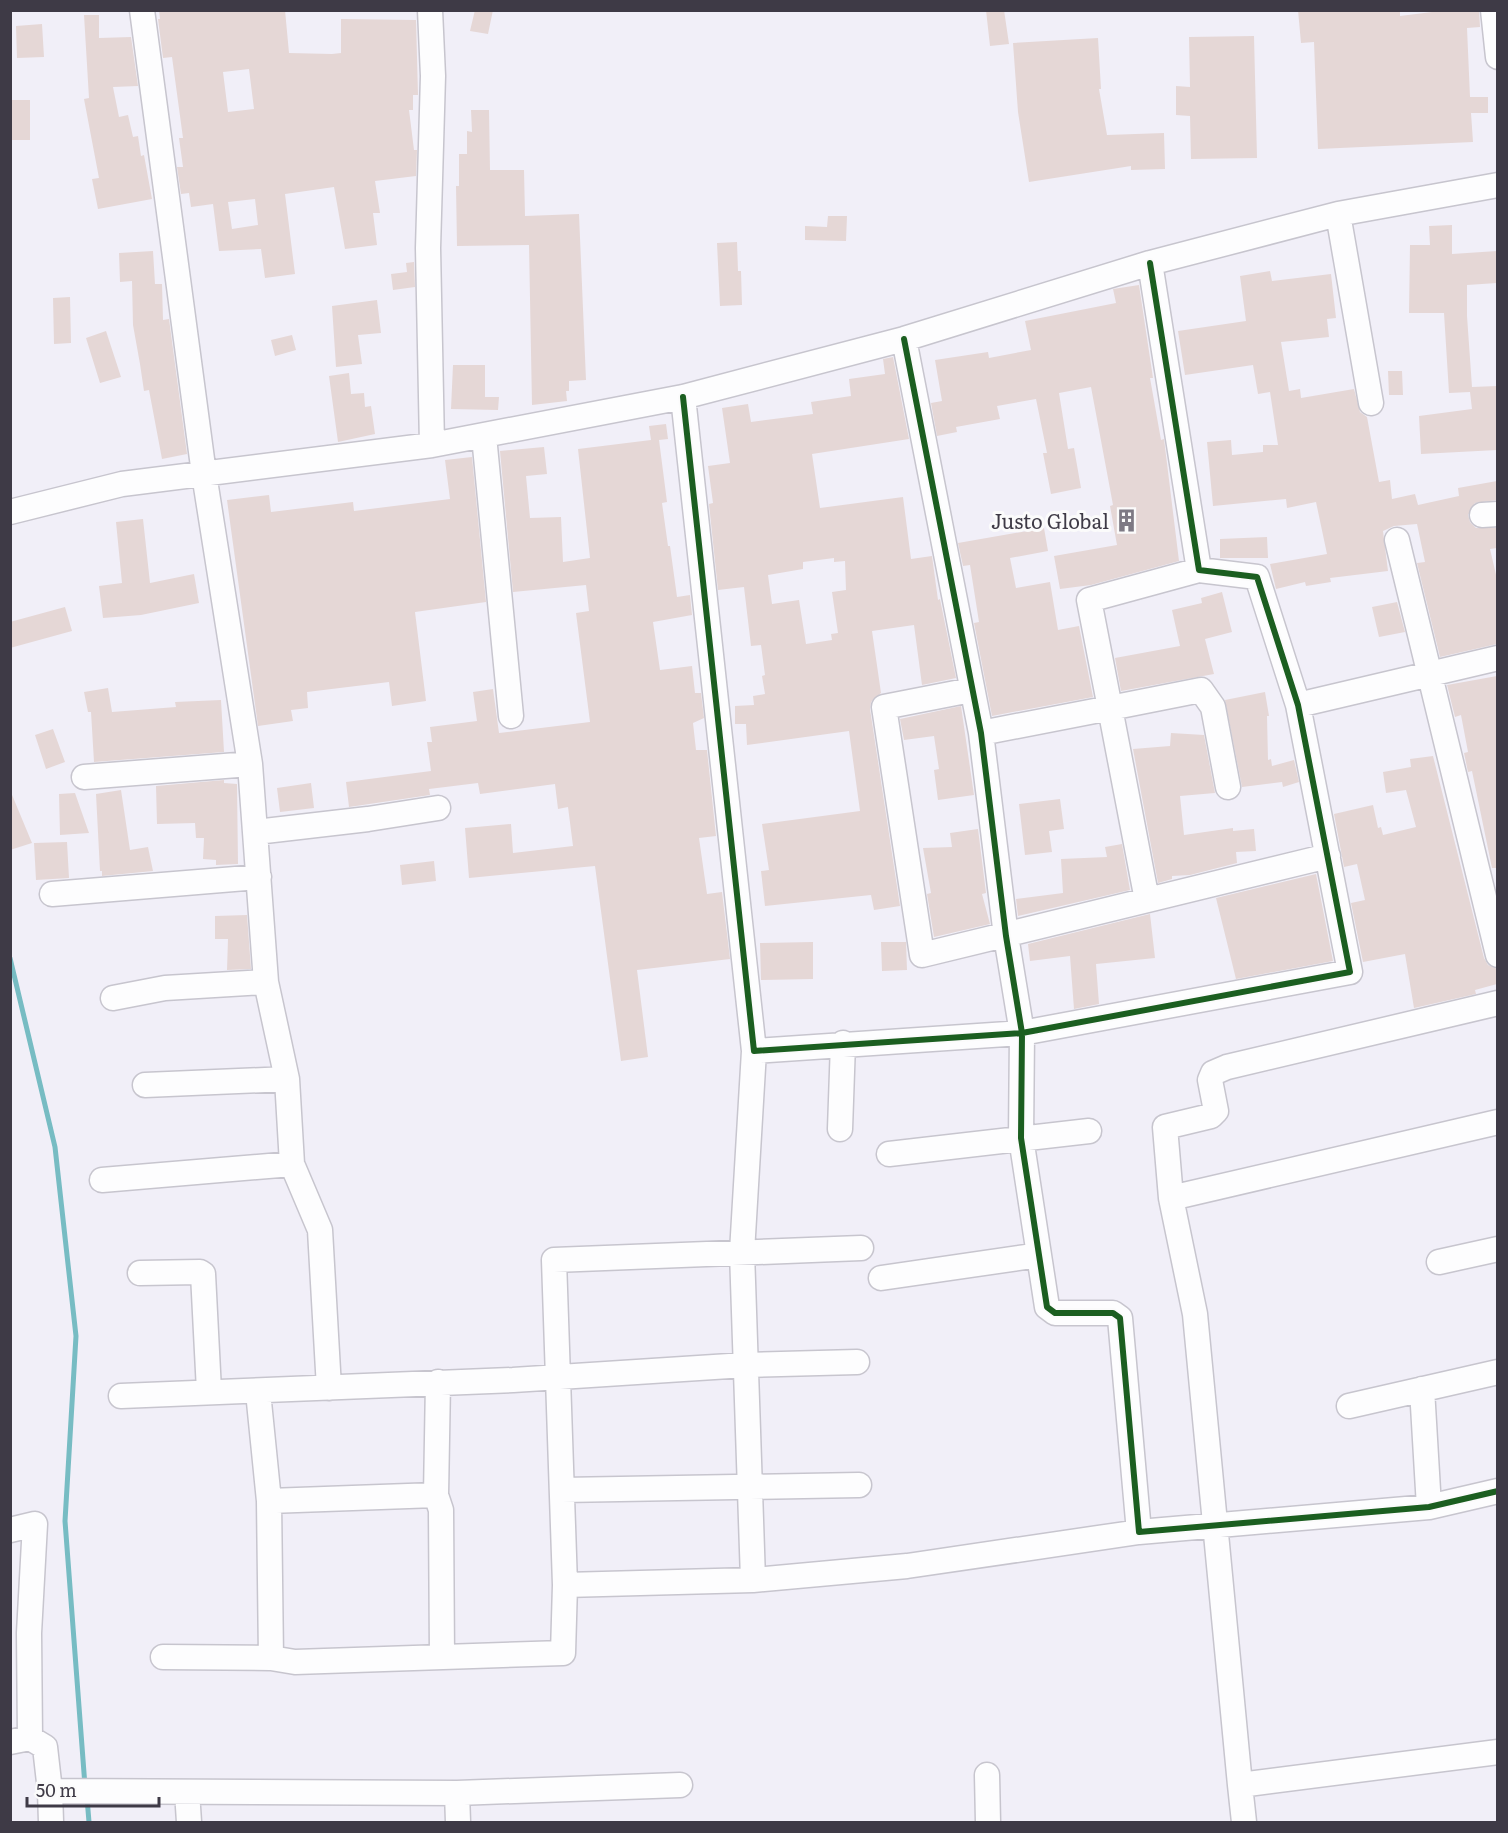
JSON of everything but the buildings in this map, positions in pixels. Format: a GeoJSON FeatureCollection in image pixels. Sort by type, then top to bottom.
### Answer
{"type":"FeatureCollection","features":[{"type":"Feature","properties":{"kind":"street"},"geometry":{"type":"LineString","coordinates":[[142,10],[204,474],[250,764],[266,982],[287,1079],[292,1164],[320,1230],[329,1388]]}},
{"type":"Feature","properties":{"kind":"street"},"geometry":{"type":"LineString","coordinates":[[430,10],[433,76],[428,248],[432,445]]}},
{"type":"Feature","properties":{"kind":"street"},"geometry":{"type":"LineString","coordinates":[[1493,10],[1497,57]]}},
{"type":"Feature","properties":{"kind":"street"},"geometry":{"type":"LineString","coordinates":[[10,512],[122,484],[432,445],[682,397],[904,339],[1150,263],[1338,214],[1497,185]]}},
{"type":"Feature","properties":{"kind":"street"},"geometry":{"type":"LineString","coordinates":[[1338,214],[1371,403]]}},
{"type":"Feature","properties":{"kind":"street"},"geometry":{"type":"LineString","coordinates":[[1150,263],[1199,570]]}},
{"type":"Feature","properties":{"kind":"street"},"geometry":{"type":"LineString","coordinates":[[904,339],[981,733],[1006,936],[1022,1033],[1021,1138],[1047,1307],[1055,1313],[1113,1313],[1120,1318],[1139,1533]]}},
{"type":"Feature","properties":{"kind":"street"},"geometry":{"type":"LineString","coordinates":[[682,397],[754,1051],[742,1252],[753,1580]]}},
{"type":"Feature","properties":{"kind":"street"},"geometry":{"type":"LineString","coordinates":[[484,436],[511,716]]}},
{"type":"Feature","properties":{"kind":"street"},"geometry":{"type":"LineString","coordinates":[[1397,540],[1497,955]]}},
{"type":"Feature","properties":{"kind":"street"},"geometry":{"type":"LineString","coordinates":[[754,1051],[843,1043],[1022,1033],[1350,972],[1298,705],[1257,577],[1199,570],[1089,600],[1147,900]]}},
{"type":"Feature","properties":{"kind":"street"},"geometry":{"type":"LineString","coordinates":[[1298,705],[1497,658]]}},
{"type":"Feature","properties":{"kind":"street"},"geometry":{"type":"LineString","coordinates":[[971,690],[884,707],[922,955],[1328,856]]}},
{"type":"Feature","properties":{"kind":"street"},"geometry":{"type":"LineString","coordinates":[[981,733],[1201,690],[1213,707],[1228,787]]}},
{"type":"Feature","properties":{"kind":"street"},"geometry":{"type":"LineString","coordinates":[[84,777],[250,764]]}},
{"type":"Feature","properties":{"kind":"street"},"geometry":{"type":"LineString","coordinates":[[256,832],[438,808]]}},
{"type":"Feature","properties":{"kind":"street"},"geometry":{"type":"LineString","coordinates":[[52,894],[259,877]]}},
{"type":"Feature","properties":{"kind":"street"},"geometry":{"type":"LineString","coordinates":[[112,998],[165,988],[266,982]]}},
{"type":"Feature","properties":{"kind":"street"},"geometry":{"type":"LineString","coordinates":[[1244,1822],[1195,1314],[1171,1198],[1165,1127],[1211,1116],[1216,1111],[1210,1080],[1213,1073],[1227,1067],[1497,1003]]}},
{"type":"Feature","properties":{"kind":"street"},"geometry":{"type":"LineString","coordinates":[[840,1129],[843,1043]]}},
{"type":"Feature","properties":{"kind":"street"},"geometry":{"type":"LineString","coordinates":[[145,1085],[287,1079]]}},
{"type":"Feature","properties":{"kind":"street"},"geometry":{"type":"LineString","coordinates":[[1171,1198],[1497,1122]]}},
{"type":"Feature","properties":{"kind":"street"},"geometry":{"type":"LineString","coordinates":[[889,1154],[1089,1131]]}},
{"type":"Feature","properties":{"kind":"street"},"geometry":{"type":"LineString","coordinates":[[102,1180],[292,1164]]}},
{"type":"Feature","properties":{"kind":"street"},"geometry":{"type":"LineString","coordinates":[[163,1657],[271,1658],[295,1662],[563,1653],[565,1585],[554,1260],[861,1248]]}},
{"type":"Feature","properties":{"kind":"street"},"geometry":{"type":"LineString","coordinates":[[1439,1262],[1497,1249]]}},
{"type":"Feature","properties":{"kind":"street"},"geometry":{"type":"LineString","coordinates":[[881,1278],[1039,1255]]}},
{"type":"Feature","properties":{"kind":"street"},"geometry":{"type":"LineString","coordinates":[[140,1274],[200,1272],[203,1274],[209,1392]]}},
{"type":"Feature","properties":{"kind":"street"},"geometry":{"type":"LineString","coordinates":[[121,1396],[258,1392],[746,1365],[857,1362]]}},
{"type":"Feature","properties":{"kind":"street"},"geometry":{"type":"LineString","coordinates":[[1349,1406],[1497,1372]]}},
{"type":"Feature","properties":{"kind":"street"},"geometry":{"type":"LineString","coordinates":[[438,1382],[436,1495],[441,1510],[442,1657]]}},
{"type":"Feature","properties":{"kind":"street"},"geometry":{"type":"LineString","coordinates":[[1422,1389],[1429,1507]]}},
{"type":"Feature","properties":{"kind":"street"},"geometry":{"type":"LineString","coordinates":[[258,1392],[269,1500],[271,1658]]}},
{"type":"Feature","properties":{"kind":"street"},"geometry":{"type":"LineString","coordinates":[[562,1490],[859,1485]]}},
{"type":"Feature","properties":{"kind":"street"},"geometry":{"type":"LineString","coordinates":[[565,1585],[753,1580],[907,1566],[1139,1533],[1429,1507],[1497,1491]]}},
{"type":"Feature","properties":{"kind":"street"},"geometry":{"type":"LineString","coordinates":[[269,1500],[436,1495]]}},
{"type":"Feature","properties":{"kind":"street"},"geometry":{"type":"LineString","coordinates":[[10,1530],[35,1524],[20,1635],[20,1740],[45,1747],[51,1822]]}},
{"type":"Feature","properties":{"kind":"street"},"geometry":{"type":"LineString","coordinates":[[1240,1785],[1497,1752]]}},
{"type":"Feature","properties":{"kind":"street"},"geometry":{"type":"LineString","coordinates":[[987,1775],[988,1822]]}},
{"type":"Feature","properties":{"kind":"street"},"geometry":{"type":"LineString","coordinates":[[50,1791],[457,1793],[680,1785]]}},
{"type":"Feature","properties":{"kind":"street"},"geometry":{"type":"LineString","coordinates":[[187,1792],[189,1822]]}},
{"type":"Feature","properties":{"kind":"street"},"geometry":{"type":"LineString","coordinates":[[457,1793],[458,1822]]}},
{"type":"Feature","properties":{"kind":"waterway"},"geometry":{"type":"LineString","coordinates":[[10,958],[55,1147],[76,1336],[65,1521],[85,1786]]}},
{"type":"Feature","properties":{"kind":"waterway"},"geometry":{"type":"LineString","coordinates":[[87,1798],[89,1822]]}},
{"type":"Feature","properties":{"kind":"cycle path"},"geometry":{"type":"LineString","coordinates":[[683,397],[754,1051],[1022,1033],[1350,972],[1298,705],[1257,577],[1199,570],[1150,263]]}},
{"type":"Feature","properties":{"kind":"cycle path"},"geometry":{"type":"LineString","coordinates":[[904,339],[981,733],[1006,936],[1022,1033],[1021,1138],[1047,1307],[1055,1313],[1113,1313],[1120,1318],[1139,1532],[1429,1507],[1498,1491]]}},
{"type":"Feature","properties":{"kind":"place","name":"Justo Global"},"geometry":{"type":"Point","coordinates":[1127,520]}}]}
